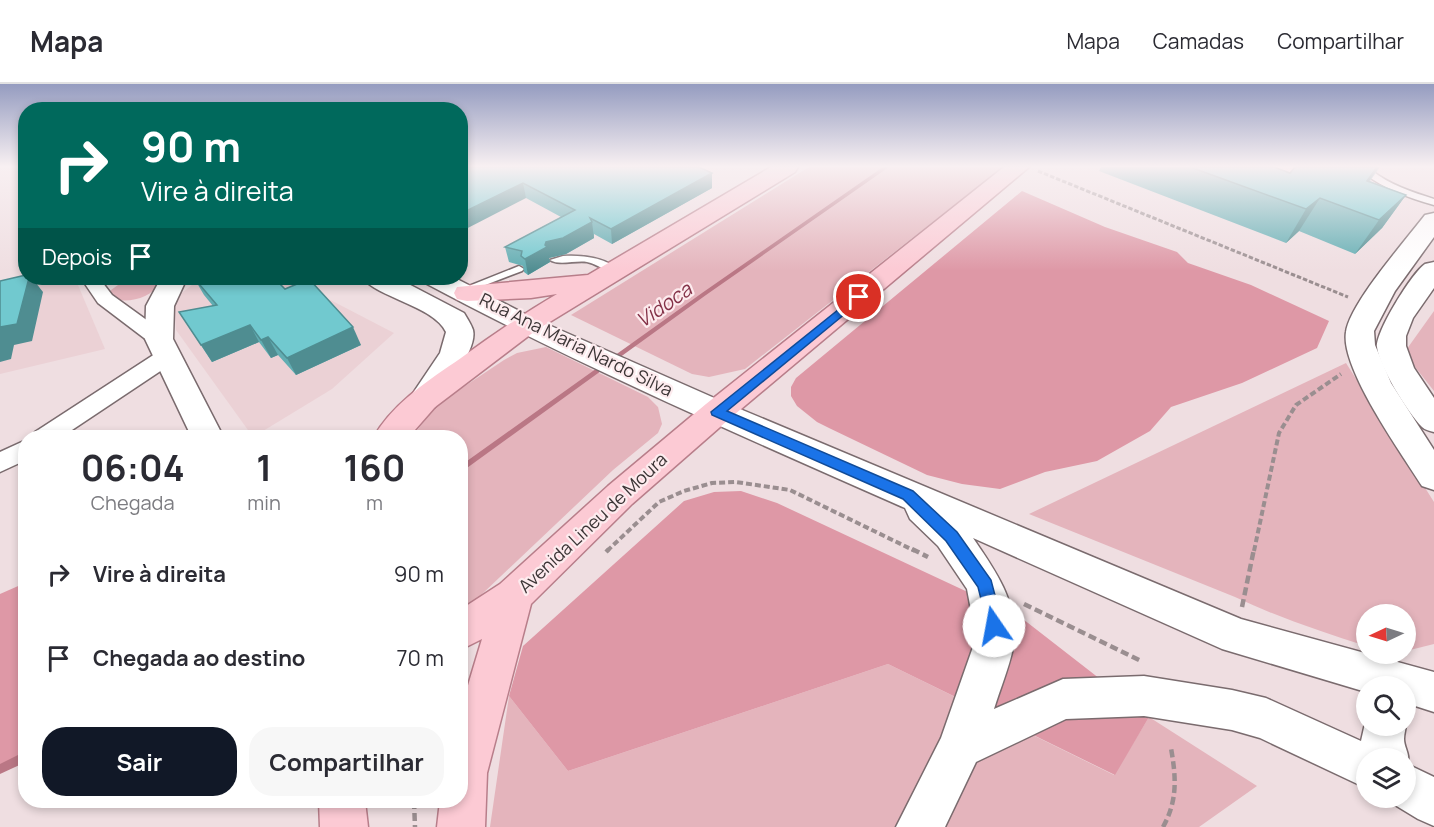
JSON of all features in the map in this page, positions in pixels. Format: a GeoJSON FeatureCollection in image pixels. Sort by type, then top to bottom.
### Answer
{"type":"FeatureCollection","features":[{"type":"Feature","properties":{"kind":"main road"},"geometry":{"type":"LineString","coordinates":[[424,399],[525,325],[729,202]]}},
{"type":"Feature","properties":{"kind":"main road","name":"Avenida Lineu de Moura"},"geometry":{"type":"LineString","coordinates":[[468,741],[472,700],[514,596],[620,495],[717,412],[975,202]]}},
{"type":"Feature","properties":{"kind":"main road"},"geometry":{"type":"LineString","coordinates":[[1434,220],[1371,306],[1360,333],[1365,359],[1380,390],[1434,477]]}},
{"type":"Feature","properties":{"kind":"main road"},"geometry":{"type":"LineString","coordinates":[[1434,270],[1400,318],[1391,338],[1393,355],[1399,369],[1434,421]]}},
{"type":"Feature","properties":{"kind":"main road"},"geometry":{"type":"LineString","coordinates":[[465,292],[531,291],[609,274]]}},
{"type":"Feature","properties":{"kind":"main road"},"geometry":{"type":"LineString","coordinates":[[170,285],[160,306],[162,348],[204,430]]}},
{"type":"Feature","properties":{"kind":"main road"},"geometry":{"type":"LineString","coordinates":[[392,285],[454,320],[460,332],[454,354],[424,399],[396,430]]}},
{"type":"Feature","properties":{"kind":"main road","name":"Rua Ana Maria Nardo Silva"},"geometry":{"type":"LineString","coordinates":[[450,285],[525,325],[717,412],[1236,636],[1425,692]]}},
{"type":"Feature","properties":{"kind":"main road"},"geometry":{"type":"LineString","coordinates":[[908,495],[951,537],[986,585],[994,626],[993,647],[960,747],[920,827]]}},
{"type":"Feature","properties":{"kind":"main road"},"geometry":{"type":"LineString","coordinates":[[468,627],[514,596]]}},
{"type":"Feature","properties":{"kind":"main road"},"geometry":{"type":"LineString","coordinates":[[960,747],[1063,699],[1144,696],[1232,710],[1266,719],[1356,761]]}},
{"type":"Feature","properties":{"kind":"main road"},"geometry":{"type":"LineString","coordinates":[[1416,792],[1434,803]]}},
{"type":"Feature","properties":{"kind":"main road"},"geometry":{"type":"LineString","coordinates":[[343,808],[344,827]]}},
{"type":"Feature","properties":{"kind":"main road","name":"Avenida Lineu de Moura"},"geometry":{"type":"LineString","coordinates":[[461,827],[462,808]]}},
{"type":"Feature","properties":{"kind":"street"},"geometry":{"type":"LineString","coordinates":[[54,430],[162,348],[105,299],[95,285]]}},
{"type":"Feature","properties":{"kind":"street"},"geometry":{"type":"LineString","coordinates":[[0,463],[18,453]]}},
{"type":"Feature","properties":{"kind":"street"},"geometry":{"type":"LineString","coordinates":[[0,473],[18,470]]}},
{"type":"Feature","properties":{"kind":"lane"},"geometry":{"type":"LineString","coordinates":[[555,260],[580,258],[593,260],[609,274]]}},
{"type":"Feature","properties":{"kind":"lane"},"geometry":{"type":"LineString","coordinates":[[465,292],[519,269]]}},
{"type":"Feature","properties":{"kind":"path"},"geometry":{"type":"LineString","coordinates":[[1114,202],[1371,306]]}},
{"type":"Feature","properties":{"kind":"path"},"geometry":{"type":"LineString","coordinates":[[1236,636],[1279,433],[1286,417],[1296,405],[1365,359]]}},
{"type":"Feature","properties":{"kind":"path"},"geometry":{"type":"LineString","coordinates":[[599,558],[659,502],[684,491],[712,483],[736,482],[790,490],[932,558]]}},
{"type":"Feature","properties":{"kind":"path"},"geometry":{"type":"LineString","coordinates":[[986,585],[1142,662]]}},
{"type":"Feature","properties":{"kind":"path"},"geometry":{"type":"LineString","coordinates":[[1163,827],[1170,816],[1178,787],[1171,748]]}},
{"type":"Feature","properties":{"kind":"path"},"geometry":{"type":"LineString","coordinates":[[414,808],[415,827]]}},
{"type":"Feature","properties":{"kind":"shaded area"},"geometry":{"type":"Polygon","coordinates":[[[753,202],[959,202],[745,369],[709,377],[692,374],[571,315],[753,202]]]}},
{"type":"Feature","properties":{"kind":"shaded area"},"geometry":{"type":"Polygon","coordinates":[[[1009,202],[1047,202],[1105,227],[1177,252],[1188,263],[1251,285],[1329,321],[1317,348],[1242,383],[1171,407],[1150,431],[1097,461],[1045,472],[1000,489],[962,484],[927,475],[817,422],[797,406],[791,396],[791,387],[796,378],[1009,202]]]}},
{"type":"Feature","properties":{"kind":"shaded area"},"geometry":{"type":"Polygon","coordinates":[[[18,281],[18,285],[78,285],[105,349],[0,374],[0,285],[18,281]]]}},
{"type":"Feature","properties":{"kind":"shaded area"},"geometry":{"type":"Polygon","coordinates":[[[118,285],[158,285],[147,295],[130,300],[118,300],[110,295],[111,290],[118,285]]]}},
{"type":"Feature","properties":{"kind":"shaded area"},"geometry":{"type":"Polygon","coordinates":[[[192,285],[301,285],[394,333],[332,389],[265,430],[248,430],[176,330],[174,308],[179,295],[192,285]]]}},
{"type":"Feature","properties":{"kind":"shaded area"},"geometry":{"type":"Polygon","coordinates":[[[1434,311],[1434,391],[1404,353],[1434,311]]]}},
{"type":"Feature","properties":{"kind":"shaded area"},"geometry":{"type":"Polygon","coordinates":[[[546,347],[648,397],[658,407],[662,424],[658,433],[613,470],[468,607],[468,430],[417,430],[438,404],[517,353],[546,347]]]}},
{"type":"Feature","properties":{"kind":"shaded area"},"geometry":{"type":"Polygon","coordinates":[[[1346,363],[1434,502],[1434,644],[1416,648],[1416,604],[1356,604],[1356,643],[1283,618],[1029,514],[1346,363]]]}},
{"type":"Feature","properties":{"kind":"shaded area"},"geometry":{"type":"Polygon","coordinates":[[[741,491],[777,503],[1019,616],[1149,717],[1115,775],[888,664],[568,771],[509,696],[523,646],[684,501],[714,492],[741,491]]]}},
{"type":"Feature","properties":{"kind":"shaded area"},"geometry":{"type":"Polygon","coordinates":[[[18,586],[18,760],[0,769],[0,594],[18,586]]]}},
{"type":"Feature","properties":{"kind":"shaded area"},"geometry":{"type":"Polygon","coordinates":[[[888,664],[1114,775],[1149,717],[1257,786],[1199,827],[490,827],[509,696],[568,771],[888,664]]]}},
{"type":"Feature","properties":{"kind":"building"},"geometry":{"type":"Polygon","coordinates":[[[468,202],[485,202],[468,210],[468,202]]]}},
{"type":"Feature","properties":{"kind":"building"},"geometry":{"type":"Polygon","coordinates":[[[559,202],[660,202],[611,229],[590,218],[592,222],[563,238],[546,242],[547,247],[525,259],[521,256],[522,251],[505,247],[575,210],[559,202]]]}},
{"type":"Feature","properties":{"kind":"building"},"geometry":{"type":"Polygon","coordinates":[[[1286,202],[1315,202],[1306,209],[1286,202]]]}},
{"type":"Feature","properties":{"kind":"building"},"geometry":{"type":"Polygon","coordinates":[[[1330,202],[1399,202],[1379,220],[1330,202]]]}},
{"type":"Feature","properties":{"kind":"building"},"geometry":{"type":"Polygon","coordinates":[[[18,277],[18,285],[27,285],[17,324],[0,327],[0,281],[18,277]]]}},
{"type":"Feature","properties":{"kind":"building"},"geometry":{"type":"Polygon","coordinates":[[[200,285],[281,285],[285,289],[295,285],[314,285],[353,327],[287,358],[268,337],[261,340],[250,325],[201,345],[179,312],[217,305],[200,285]]]}},
{"type":"Feature","properties":{"kind":"waterway","name":"Vidoca"},"geometry":{"type":"LineString","coordinates":[[468,464],[704,294],[837,202]]}},
{"type":"Feature","properties":{"kind":"waterway","name":"Vidoca"},"geometry":{"type":"LineString","coordinates":[[0,769],[18,760]]}},
{"type":"Feature","properties":{"kind":"route"},"geometry":{"type":"LineString","coordinates":[[859,297],[717,412],[908,495],[951,537],[986,585],[994,626]]}}]}
